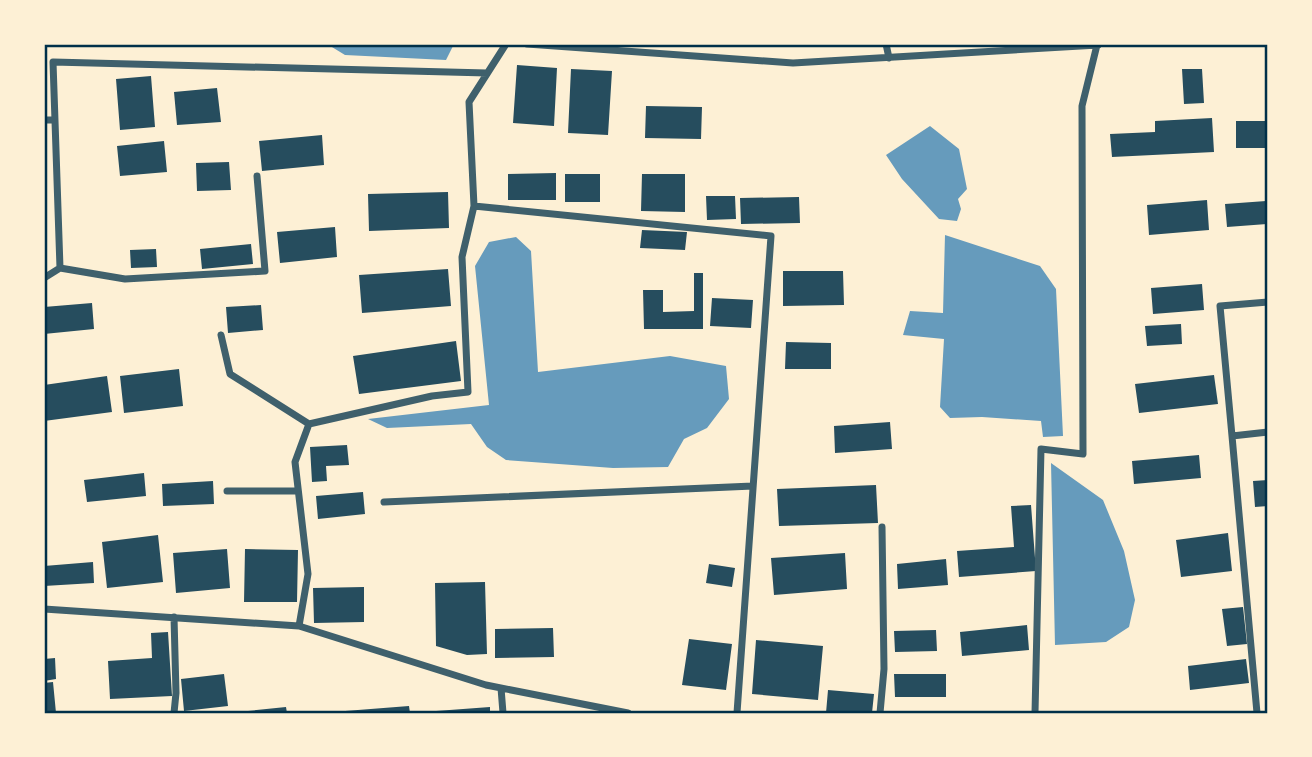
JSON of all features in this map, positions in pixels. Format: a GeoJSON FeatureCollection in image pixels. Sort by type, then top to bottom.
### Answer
{"type":"FeatureCollection","features":[{"type":"Feature","properties":{"kind":"street"},"geometry":{"type":"LineString","coordinates":[[221,335],[230,374],[309,424],[432,396],[468,392],[462,257],[474,206],[469,103],[506,44]]}},
{"type":"Feature","properties":{"kind":"street"},"geometry":{"type":"LineString","coordinates":[[527,44],[793,63],[1099,45],[1082,106],[1083,454],[1041,449],[1035,713]]}},
{"type":"Feature","properties":{"kind":"street"},"geometry":{"type":"LineString","coordinates":[[886,44],[889,58]]}},
{"type":"Feature","properties":{"kind":"street"},"geometry":{"type":"LineString","coordinates":[[60,268],[53,62],[487,73]]}},
{"type":"Feature","properties":{"kind":"street"},"geometry":{"type":"LineString","coordinates":[[44,120],[55,120]]}},
{"type":"Feature","properties":{"kind":"street"},"geometry":{"type":"LineString","coordinates":[[44,278],[60,268],[125,279],[264,271],[257,176]]}},
{"type":"Feature","properties":{"kind":"street"},"geometry":{"type":"LineString","coordinates":[[474,206],[771,236],[737,713]]}},
{"type":"Feature","properties":{"kind":"street"},"geometry":{"type":"LineString","coordinates":[[1257,713],[1220,306],[1268,302]]}},
{"type":"Feature","properties":{"kind":"street"},"geometry":{"type":"LineString","coordinates":[[299,626],[308,574],[295,463],[309,424]]}},
{"type":"Feature","properties":{"kind":"street"},"geometry":{"type":"LineString","coordinates":[[1232,436],[1268,432]]}},
{"type":"Feature","properties":{"kind":"street"},"geometry":{"type":"LineString","coordinates":[[384,502],[753,486]]}},
{"type":"Feature","properties":{"kind":"street"},"geometry":{"type":"LineString","coordinates":[[227,491],[299,491]]}},
{"type":"Feature","properties":{"kind":"street"},"geometry":{"type":"LineString","coordinates":[[880,713],[884,669],[882,527]]}},
{"type":"Feature","properties":{"kind":"street"},"geometry":{"type":"LineString","coordinates":[[44,608],[299,626],[501,688],[624,713]]}},
{"type":"Feature","properties":{"kind":"street"},"geometry":{"type":"LineString","coordinates":[[174,617],[174,713]]}},
{"type":"Feature","properties":{"kind":"street"},"geometry":{"type":"LineString","coordinates":[[501,688],[503,713]]}},
{"type":"Feature","properties":{"kind":"water"},"geometry":{"type":"Polygon","coordinates":[[[327,44],[454,44],[446,60],[345,55],[327,44]]]}},
{"type":"Feature","properties":{"kind":"water"},"geometry":{"type":"Polygon","coordinates":[[[930,126],[959,149],[967,189],[958,199],[961,209],[957,221],[939,219],[902,179],[886,155],[930,126]]]}},
{"type":"Feature","properties":{"kind":"water"},"geometry":{"type":"Polygon","coordinates":[[[945,235],[1040,266],[1056,289],[1063,436],[1043,437],[1041,421],[950,418],[940,407],[944,339],[903,335],[910,311],[943,313],[945,235]]]}},
{"type":"Feature","properties":{"kind":"water"},"geometry":{"type":"Polygon","coordinates":[[[516,237],[531,251],[538,372],[670,356],[726,366],[729,399],[707,428],[684,439],[668,467],[613,468],[506,460],[487,447],[471,424],[387,428],[368,419],[489,405],[475,266],[489,242],[516,237]]]}},
{"type":"Feature","properties":{"kind":"water"},"geometry":{"type":"Polygon","coordinates":[[[1051,463],[1103,500],[1124,551],[1135,600],[1129,627],[1106,642],[1055,645],[1051,463]]]}},
{"type":"Feature","properties":{"kind":"building"},"geometry":{"type":"Polygon","coordinates":[[[517,65],[557,68],[554,126],[513,123],[517,65]]]}},
{"type":"Feature","properties":{"kind":"building"},"geometry":{"type":"Polygon","coordinates":[[[571,69],[612,71],[608,135],[568,133],[571,69]]]}},
{"type":"Feature","properties":{"kind":"building"},"geometry":{"type":"Polygon","coordinates":[[[1182,69],[1202,69],[1204,103],[1184,104],[1182,69]]]}},
{"type":"Feature","properties":{"kind":"building"},"geometry":{"type":"Polygon","coordinates":[[[151,76],[155,127],[120,130],[116,79],[151,76]]]}},
{"type":"Feature","properties":{"kind":"building"},"geometry":{"type":"Polygon","coordinates":[[[217,88],[221,122],[177,125],[174,92],[217,88]]]}},
{"type":"Feature","properties":{"kind":"building"},"geometry":{"type":"Polygon","coordinates":[[[646,106],[702,107],[701,139],[645,138],[646,106]]]}},
{"type":"Feature","properties":{"kind":"building"},"geometry":{"type":"Polygon","coordinates":[[[1212,118],[1214,152],[1112,157],[1110,134],[1155,132],[1155,121],[1212,118]]]}},
{"type":"Feature","properties":{"kind":"building"},"geometry":{"type":"Polygon","coordinates":[[[1236,121],[1268,121],[1268,148],[1236,148],[1236,121]]]}},
{"type":"Feature","properties":{"kind":"building"},"geometry":{"type":"Polygon","coordinates":[[[322,135],[324,165],[262,171],[259,141],[322,135]]]}},
{"type":"Feature","properties":{"kind":"building"},"geometry":{"type":"Polygon","coordinates":[[[164,141],[167,172],[120,176],[117,146],[164,141]]]}},
{"type":"Feature","properties":{"kind":"building"},"geometry":{"type":"Polygon","coordinates":[[[229,162],[231,190],[197,191],[196,163],[229,162]]]}},
{"type":"Feature","properties":{"kind":"building"},"geometry":{"type":"Polygon","coordinates":[[[556,173],[556,200],[508,200],[508,174],[556,173]]]}},
{"type":"Feature","properties":{"kind":"building"},"geometry":{"type":"Polygon","coordinates":[[[565,174],[600,174],[600,202],[565,202],[565,174]]]}},
{"type":"Feature","properties":{"kind":"building"},"geometry":{"type":"Polygon","coordinates":[[[642,174],[685,174],[685,212],[641,211],[642,174]]]}},
{"type":"Feature","properties":{"kind":"building"},"geometry":{"type":"Polygon","coordinates":[[[448,192],[449,228],[369,231],[368,194],[448,192]]]}},
{"type":"Feature","properties":{"kind":"building"},"geometry":{"type":"Polygon","coordinates":[[[706,196],[735,196],[736,219],[707,220],[706,196]]]}},
{"type":"Feature","properties":{"kind":"building"},"geometry":{"type":"Polygon","coordinates":[[[799,197],[800,223],[741,224],[740,198],[799,197]]]}},
{"type":"Feature","properties":{"kind":"building"},"geometry":{"type":"Polygon","coordinates":[[[1207,200],[1209,230],[1149,235],[1147,205],[1207,200]]]}},
{"type":"Feature","properties":{"kind":"building"},"geometry":{"type":"Polygon","coordinates":[[[1266,201],[1267,224],[1227,227],[1225,204],[1266,201]]]}},
{"type":"Feature","properties":{"kind":"building"},"geometry":{"type":"Polygon","coordinates":[[[335,227],[337,257],[280,263],[277,232],[335,227]]]}},
{"type":"Feature","properties":{"kind":"building"},"geometry":{"type":"Polygon","coordinates":[[[642,230],[687,232],[685,250],[640,248],[642,230]]]}},
{"type":"Feature","properties":{"kind":"building"},"geometry":{"type":"Polygon","coordinates":[[[251,244],[253,264],[202,269],[200,249],[251,244]]]}},
{"type":"Feature","properties":{"kind":"building"},"geometry":{"type":"Polygon","coordinates":[[[156,249],[157,267],[131,268],[130,250],[156,249]]]}},
{"type":"Feature","properties":{"kind":"building"},"geometry":{"type":"Polygon","coordinates":[[[448,269],[451,306],[362,313],[359,275],[448,269]]]}},
{"type":"Feature","properties":{"kind":"building"},"geometry":{"type":"Polygon","coordinates":[[[783,271],[843,271],[844,305],[783,306],[783,271]]]}},
{"type":"Feature","properties":{"kind":"building"},"geometry":{"type":"Polygon","coordinates":[[[694,273],[703,273],[703,329],[644,329],[643,290],[663,290],[663,312],[694,311],[694,273]]]}},
{"type":"Feature","properties":{"kind":"building"},"geometry":{"type":"Polygon","coordinates":[[[1202,284],[1204,310],[1153,314],[1151,288],[1202,284]]]}},
{"type":"Feature","properties":{"kind":"building"},"geometry":{"type":"Polygon","coordinates":[[[712,298],[753,300],[751,328],[710,326],[712,298]]]}},
{"type":"Feature","properties":{"kind":"building"},"geometry":{"type":"Polygon","coordinates":[[[92,303],[94,329],[44,334],[44,307],[92,303]]]}},
{"type":"Feature","properties":{"kind":"building"},"geometry":{"type":"Polygon","coordinates":[[[261,305],[263,330],[228,333],[226,307],[261,305]]]}},
{"type":"Feature","properties":{"kind":"building"},"geometry":{"type":"Polygon","coordinates":[[[1181,324],[1182,344],[1147,346],[1145,326],[1181,324]]]}},
{"type":"Feature","properties":{"kind":"building"},"geometry":{"type":"Polygon","coordinates":[[[456,341],[461,381],[359,394],[353,356],[456,341]]]}},
{"type":"Feature","properties":{"kind":"building"},"geometry":{"type":"Polygon","coordinates":[[[786,342],[831,343],[831,369],[785,369],[786,342]]]}},
{"type":"Feature","properties":{"kind":"building"},"geometry":{"type":"Polygon","coordinates":[[[179,369],[183,406],[124,413],[120,376],[179,369]]]}},
{"type":"Feature","properties":{"kind":"building"},"geometry":{"type":"Polygon","coordinates":[[[1214,375],[1218,404],[1139,413],[1135,384],[1214,375]]]}},
{"type":"Feature","properties":{"kind":"building"},"geometry":{"type":"Polygon","coordinates":[[[107,376],[112,412],[44,421],[44,385],[107,376]]]}},
{"type":"Feature","properties":{"kind":"building"},"geometry":{"type":"Polygon","coordinates":[[[890,422],[892,449],[835,453],[834,426],[890,422]]]}},
{"type":"Feature","properties":{"kind":"building"},"geometry":{"type":"Polygon","coordinates":[[[347,445],[349,465],[326,466],[327,481],[312,482],[310,447],[347,445]]]}},
{"type":"Feature","properties":{"kind":"building"},"geometry":{"type":"Polygon","coordinates":[[[1199,455],[1201,478],[1134,484],[1132,461],[1199,455]]]}},
{"type":"Feature","properties":{"kind":"building"},"geometry":{"type":"Polygon","coordinates":[[[144,473],[146,496],[87,502],[84,480],[144,473]]]}},
{"type":"Feature","properties":{"kind":"building"},"geometry":{"type":"Polygon","coordinates":[[[1268,480],[1268,506],[1255,507],[1253,481],[1268,480]]]}},
{"type":"Feature","properties":{"kind":"building"},"geometry":{"type":"Polygon","coordinates":[[[213,481],[214,504],[163,506],[162,484],[213,481]]]}},
{"type":"Feature","properties":{"kind":"building"},"geometry":{"type":"Polygon","coordinates":[[[876,485],[878,523],[779,526],[777,489],[876,485]]]}},
{"type":"Feature","properties":{"kind":"building"},"geometry":{"type":"Polygon","coordinates":[[[363,492],[365,514],[318,519],[316,496],[363,492]]]}},
{"type":"Feature","properties":{"kind":"building"},"geometry":{"type":"Polygon","coordinates":[[[1031,505],[1036,571],[959,577],[957,551],[1014,547],[1011,506],[1031,505]]]}},
{"type":"Feature","properties":{"kind":"building"},"geometry":{"type":"Polygon","coordinates":[[[1228,533],[1232,571],[1181,577],[1176,540],[1228,533]]]}},
{"type":"Feature","properties":{"kind":"building"},"geometry":{"type":"Polygon","coordinates":[[[158,535],[163,582],[107,588],[102,542],[158,535]]]}},
{"type":"Feature","properties":{"kind":"building"},"geometry":{"type":"Polygon","coordinates":[[[227,549],[230,588],[176,593],[173,553],[227,549]]]}},
{"type":"Feature","properties":{"kind":"building"},"geometry":{"type":"Polygon","coordinates":[[[245,549],[298,550],[297,602],[244,602],[245,549]]]}},
{"type":"Feature","properties":{"kind":"building"},"geometry":{"type":"Polygon","coordinates":[[[845,553],[847,589],[774,595],[771,558],[845,553]]]}},
{"type":"Feature","properties":{"kind":"building"},"geometry":{"type":"Polygon","coordinates":[[[946,559],[948,585],[898,589],[897,564],[946,559]]]}},
{"type":"Feature","properties":{"kind":"building"},"geometry":{"type":"Polygon","coordinates":[[[93,562],[94,583],[44,586],[44,566],[93,562]]]}},
{"type":"Feature","properties":{"kind":"building"},"geometry":{"type":"Polygon","coordinates":[[[709,564],[735,568],[732,587],[706,583],[709,564]]]}},
{"type":"Feature","properties":{"kind":"building"},"geometry":{"type":"Polygon","coordinates":[[[485,582],[487,654],[467,655],[436,646],[435,583],[485,582]]]}},
{"type":"Feature","properties":{"kind":"building"},"geometry":{"type":"Polygon","coordinates":[[[364,587],[364,622],[314,623],[313,588],[364,587]]]}},
{"type":"Feature","properties":{"kind":"building"},"geometry":{"type":"Polygon","coordinates":[[[1243,607],[1247,644],[1227,646],[1222,609],[1243,607]]]}},
{"type":"Feature","properties":{"kind":"building"},"geometry":{"type":"Polygon","coordinates":[[[1027,625],[1029,650],[962,656],[960,632],[1027,625]]]}},
{"type":"Feature","properties":{"kind":"building"},"geometry":{"type":"Polygon","coordinates":[[[553,628],[554,657],[495,658],[495,629],[553,628]]]}},
{"type":"Feature","properties":{"kind":"building"},"geometry":{"type":"Polygon","coordinates":[[[936,630],[937,651],[895,652],[894,631],[936,630]]]}},
{"type":"Feature","properties":{"kind":"building"},"geometry":{"type":"Polygon","coordinates":[[[168,632],[172,696],[110,699],[108,661],[152,658],[151,633],[168,632]]]}},
{"type":"Feature","properties":{"kind":"building"},"geometry":{"type":"Polygon","coordinates":[[[689,639],[732,644],[726,690],[682,685],[689,639]]]}},
{"type":"Feature","properties":{"kind":"building"},"geometry":{"type":"Polygon","coordinates":[[[756,640],[823,646],[818,700],[752,694],[756,640]]]}},
{"type":"Feature","properties":{"kind":"building"},"geometry":{"type":"Polygon","coordinates":[[[55,658],[56,679],[44,681],[44,659],[55,658]]]}},
{"type":"Feature","properties":{"kind":"building"},"geometry":{"type":"Polygon","coordinates":[[[1246,659],[1249,683],[1190,690],[1188,666],[1246,659]]]}},
{"type":"Feature","properties":{"kind":"building"},"geometry":{"type":"Polygon","coordinates":[[[224,674],[228,706],[184,711],[181,679],[224,674]]]}},
{"type":"Feature","properties":{"kind":"building"},"geometry":{"type":"Polygon","coordinates":[[[894,674],[946,674],[946,697],[895,697],[894,674]]]}},
{"type":"Feature","properties":{"kind":"building"},"geometry":{"type":"Polygon","coordinates":[[[53,682],[56,713],[44,713],[44,683],[53,682]]]}},
{"type":"Feature","properties":{"kind":"building"},"geometry":{"type":"Polygon","coordinates":[[[828,690],[874,694],[872,713],[826,713],[828,690]]]}},
{"type":"Feature","properties":{"kind":"building"},"geometry":{"type":"Polygon","coordinates":[[[409,706],[410,713],[345,713],[345,711],[409,706]]]}},
{"type":"Feature","properties":{"kind":"building"},"geometry":{"type":"Polygon","coordinates":[[[286,707],[287,713],[248,713],[248,711],[286,707]]]}},
{"type":"Feature","properties":{"kind":"building"},"geometry":{"type":"Polygon","coordinates":[[[490,707],[490,713],[436,713],[436,711],[490,707]]]}}]}
